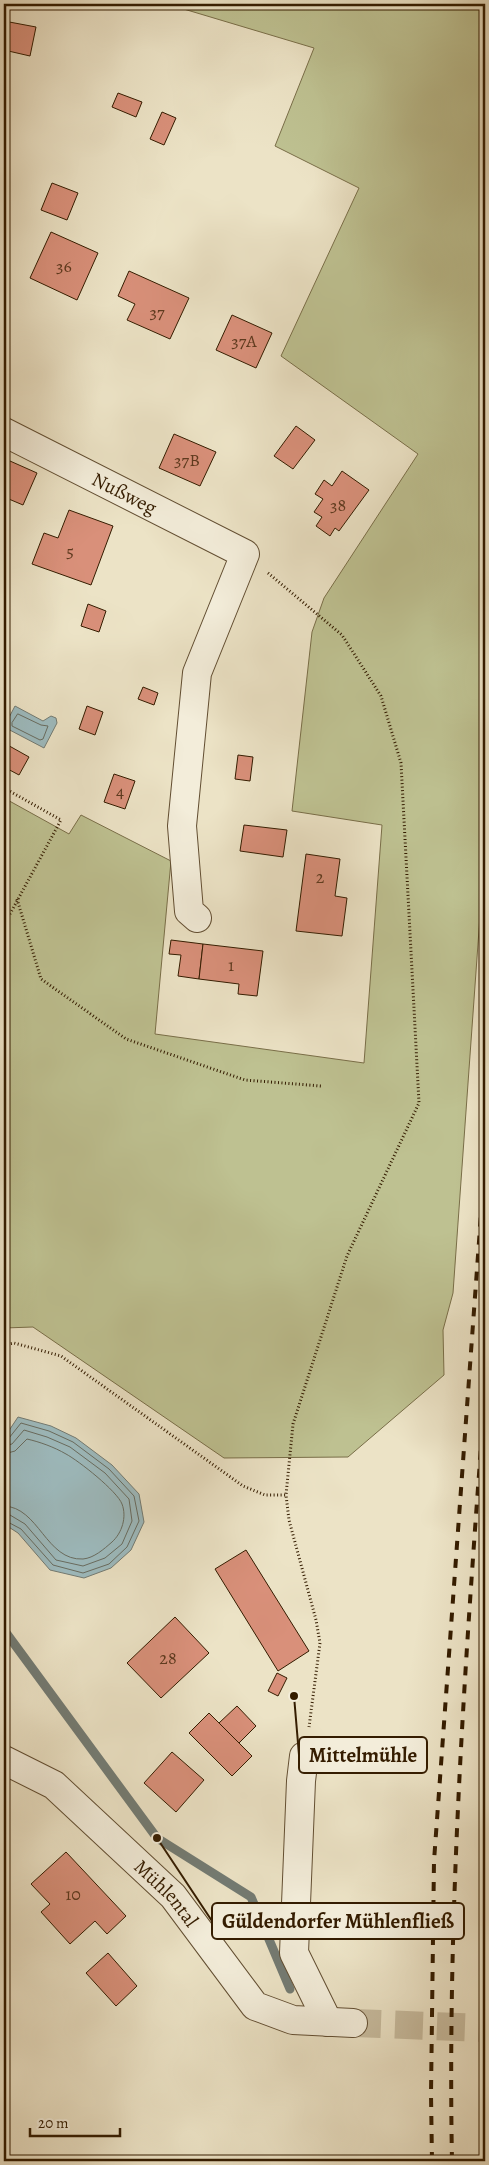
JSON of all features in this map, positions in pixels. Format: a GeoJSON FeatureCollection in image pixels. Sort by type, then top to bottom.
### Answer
{"type":"FeatureCollection","features":[{"type":"Feature","properties":{"kind":"street","name":"Nußweg"},"geometry":{"type":"LineString","coordinates":[[4,432],[245,554]]}},
{"type":"Feature","properties":{"kind":"street"},"geometry":{"type":"LineString","coordinates":[[197,918],[189,911],[182,826],[197,673],[245,554]]}},
{"type":"Feature","properties":{"kind":"street","name":"Mühlental"},"geometry":{"type":"LineString","coordinates":[[4,1760],[54,1785],[173,1896],[255,2006],[294,2020],[340,2022],[294,1953],[301,1781],[304,1756]]}},
{"type":"Feature","properties":{"kind":"path"},"geometry":{"type":"LineString","coordinates":[[245,554],[342,635],[381,696],[401,763],[419,1104],[347,1256],[293,1424],[286,1495],[289,1520],[316,1620],[320,1643],[304,1756]]}},
{"type":"Feature","properties":{"kind":"path"},"geometry":{"type":"LineString","coordinates":[[4,788],[61,820],[4,925]]}},
{"type":"Feature","properties":{"kind":"path"},"geometry":{"type":"LineString","coordinates":[[17,899],[40,979],[126,1040],[245,1080],[321,1086]]}},
{"type":"Feature","properties":{"kind":"path"},"geometry":{"type":"LineString","coordinates":[[4,1346],[14,1343],[61,1356],[242,1486],[265,1495],[286,1495]]}},
{"type":"Feature","properties":{"kind":"green space"},"geometry":{"type":"Polygon","coordinates":[[[167,4],[485,4],[485,846],[453,1293],[443,1330],[444,1375],[348,1457],[224,1458],[33,1327],[4,1328],[4,798],[69,834],[81,815],[171,861],[155,1034],[364,1063],[382,825],[292,811],[312,632],[324,598],[418,454],[281,356],[359,188],[275,146],[314,48],[167,4]]]}},
{"type":"Feature","properties":{"kind":"water"},"geometry":{"type":"Polygon","coordinates":[[[15,706],[43,721],[51,716],[56,718],[57,723],[44,748],[4,727],[15,706]]]}},
{"type":"Feature","properties":{"kind":"water"},"geometry":{"type":"Polygon","coordinates":[[[18,1417],[51,1426],[76,1438],[112,1465],[139,1494],[144,1522],[131,1550],[111,1568],[84,1578],[50,1570],[18,1533],[4,1524],[4,1438],[18,1417]]]}},
{"type":"Feature","properties":{"kind":"building"},"geometry":{"type":"Polygon","coordinates":[[[4,21],[36,27],[30,56],[4,50],[4,21]]]}},
{"type":"Feature","properties":{"kind":"building"},"geometry":{"type":"Polygon","coordinates":[[[118,93],[142,102],[136,117],[112,107],[118,93]]]}},
{"type":"Feature","properties":{"kind":"building"},"geometry":{"type":"Polygon","coordinates":[[[162,112],[176,118],[164,145],[150,139],[162,112]]]}},
{"type":"Feature","properties":{"kind":"building"},"geometry":{"type":"Polygon","coordinates":[[[52,183],[78,193],[67,220],[41,210],[52,183]]]}},
{"type":"Feature","properties":{"kind":"building"},"geometry":{"type":"Polygon","coordinates":[[[51,232],[98,253],[77,300],[30,278],[51,232]]]}},
{"type":"Feature","properties":{"kind":"building"},"geometry":{"type":"Polygon","coordinates":[[[129,271],[189,298],[170,339],[127,320],[135,304],[118,296],[129,271]]]}},
{"type":"Feature","properties":{"kind":"building"},"geometry":{"type":"Polygon","coordinates":[[[232,315],[272,333],[256,368],[216,350],[232,315]]]}},
{"type":"Feature","properties":{"kind":"building"},"geometry":{"type":"Polygon","coordinates":[[[296,426],[315,440],[293,469],[274,456],[296,426]]]}},
{"type":"Feature","properties":{"kind":"building"},"geometry":{"type":"Polygon","coordinates":[[[174,434],[216,452],[200,486],[159,468],[174,434]]]}},
{"type":"Feature","properties":{"kind":"building"},"geometry":{"type":"Polygon","coordinates":[[[10,461],[37,473],[23,505],[4,497],[4,476],[10,461]]]}},
{"type":"Feature","properties":{"kind":"building"},"geometry":{"type":"Polygon","coordinates":[[[342,471],[369,490],[339,531],[335,528],[330,536],[316,526],[322,517],[314,512],[323,499],[315,494],[324,480],[332,486],[342,471]]]}},
{"type":"Feature","properties":{"kind":"building"},"geometry":{"type":"Polygon","coordinates":[[[69,510],[113,526],[91,585],[32,564],[44,533],[58,538],[69,510]]]}},
{"type":"Feature","properties":{"kind":"building"},"geometry":{"type":"Polygon","coordinates":[[[88,604],[106,611],[99,632],[81,626],[88,604]]]}},
{"type":"Feature","properties":{"kind":"building"},"geometry":{"type":"Polygon","coordinates":[[[143,687],[158,693],[154,705],[138,699],[143,687]]]}},
{"type":"Feature","properties":{"kind":"building"},"geometry":{"type":"Polygon","coordinates":[[[87,706],[103,712],[95,735],[79,729],[87,706]]]}},
{"type":"Feature","properties":{"kind":"building"},"geometry":{"type":"Polygon","coordinates":[[[4,743],[29,757],[19,775],[4,767],[4,743]]]}},
{"type":"Feature","properties":{"kind":"building"},"geometry":{"type":"Polygon","coordinates":[[[238,755],[253,757],[250,781],[235,779],[238,755]]]}},
{"type":"Feature","properties":{"kind":"building"},"geometry":{"type":"Polygon","coordinates":[[[114,774],[135,781],[125,809],[104,802],[114,774]]]}},
{"type":"Feature","properties":{"kind":"building"},"geometry":{"type":"Polygon","coordinates":[[[244,825],[287,830],[283,857],[240,851],[244,825]]]}},
{"type":"Feature","properties":{"kind":"building"},"geometry":{"type":"Polygon","coordinates":[[[306,854],[340,859],[335,896],[347,898],[342,936],[296,931],[306,854]]]}},
{"type":"Feature","properties":{"kind":"building"},"geometry":{"type":"Polygon","coordinates":[[[171,940],[203,944],[199,979],[178,976],[181,955],[169,954],[171,940]]]}},
{"type":"Feature","properties":{"kind":"building"},"geometry":{"type":"Polygon","coordinates":[[[203,944],[263,951],[257,996],[238,994],[239,984],[199,979],[203,944]]]}},
{"type":"Feature","properties":{"kind":"building"},"geometry":{"type":"Polygon","coordinates":[[[246,1550],[309,1651],[278,1671],[215,1569],[246,1550]]]}},
{"type":"Feature","properties":{"kind":"building"},"geometry":{"type":"Polygon","coordinates":[[[175,1617],[209,1653],[161,1698],[127,1663],[175,1617]]]}},
{"type":"Feature","properties":{"kind":"building"},"geometry":{"type":"Polygon","coordinates":[[[277,1673],[287,1678],[278,1696],[268,1691],[277,1673]]]}},
{"type":"Feature","properties":{"kind":"building"},"geometry":{"type":"Polygon","coordinates":[[[237,1706],[256,1726],[239,1743],[219,1723],[237,1706]]]}},
{"type":"Feature","properties":{"kind":"building"},"geometry":{"type":"Polygon","coordinates":[[[209,1713],[252,1756],[232,1776],[189,1733],[209,1713]]]}},
{"type":"Feature","properties":{"kind":"building"},"geometry":{"type":"Polygon","coordinates":[[[172,1752],[204,1780],[176,1812],[144,1783],[172,1752]]]}},
{"type":"Feature","properties":{"kind":"building"},"geometry":{"type":"Polygon","coordinates":[[[66,1852],[126,1916],[107,1934],[95,1921],[70,1944],[41,1912],[50,1904],[31,1884],[66,1852]]]}},
{"type":"Feature","properties":{"kind":"building"},"geometry":{"type":"Polygon","coordinates":[[[108,1953],[137,1986],[116,2006],[86,1973],[108,1953]]]}},
{"type":"Feature","properties":{"kind":"waterway"},"geometry":{"type":"LineString","coordinates":[[4,1630],[157,1838],[251,1897],[290,1989]]}},
{"type":"Feature","properties":{"kind":"tunnel"},"geometry":{"type":"LineString","coordinates":[[353,2023],[485,2028]]}},
{"type":"Feature","properties":{"kind":"railway"},"geometry":{"type":"LineString","coordinates":[[432,2161],[434,1861],[485,1159]]}},
{"type":"Feature","properties":{"kind":"railway"},"geometry":{"type":"LineString","coordinates":[[452,2161],[451,2065],[455,1873],[465,1681],[485,1393]]}},
{"type":"Feature","properties":{"kind":"place","name":"Mittelmühle"},"geometry":{"type":"Point","coordinates":[294,1696]}},
{"type":"Feature","properties":{"kind":"place","name":"Güldendorfer Mühlenfließ"},"geometry":{"type":"Point","coordinates":[157,1838]}}]}
